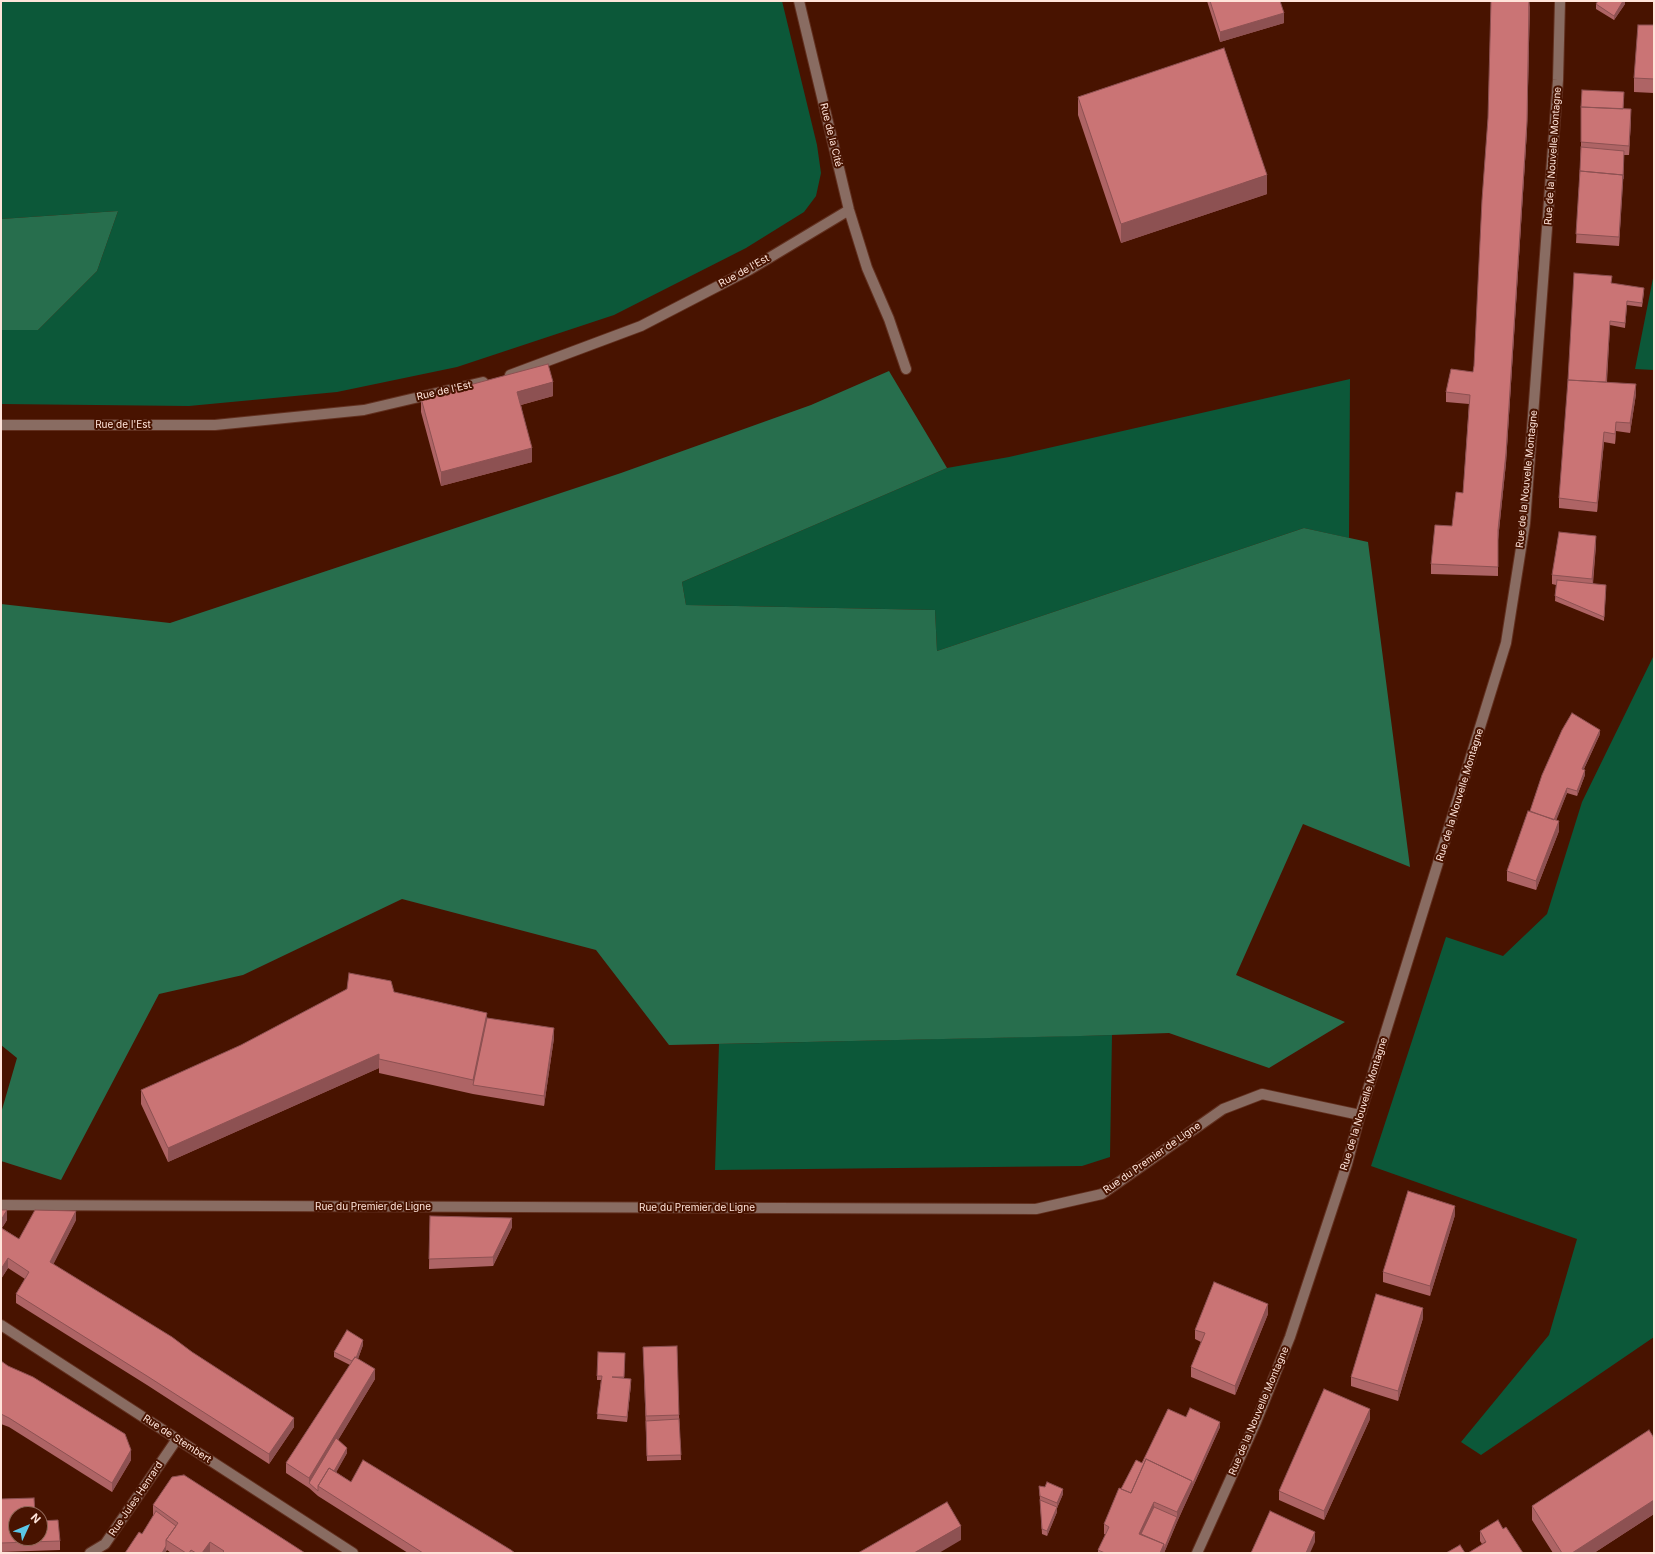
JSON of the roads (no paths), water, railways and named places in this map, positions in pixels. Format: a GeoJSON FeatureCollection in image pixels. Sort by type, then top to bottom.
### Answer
{"type":"FeatureCollection","features":[{"type":"Feature","properties":{"kind":"street","name":"Rue de la Cité"},"geometry":{"type":"LineString","coordinates":[[799,1],[849,210],[867,268],[889,318],[906,369]]}},
{"type":"Feature","properties":{"kind":"street","name":"Rue de la Nouvelle Montagne"},"geometry":{"type":"LineString","coordinates":[[1197,1553],[1256,1422],[1290,1336],[1347,1164],[1360,1115],[1506,643],[1526,515],[1558,80],[1560,1]]}},
{"type":"Feature","properties":{"kind":"street","name":"Rue de l'Est"},"geometry":{"type":"LineString","coordinates":[[1,425],[215,425],[364,410],[500,378],[641,326],[749,270],[849,210]]}},
{"type":"Feature","properties":{"kind":"street","name":"Rue du Premier de Ligne"},"geometry":{"type":"LineString","coordinates":[[1,1205],[1036,1209],[1102,1194],[1223,1109],[1262,1094],[1360,1115]]}},
{"type":"Feature","properties":{"kind":"street","name":"Rue de Stembert"},"geometry":{"type":"LineString","coordinates":[[1,1325],[353,1553]]}},
{"type":"Feature","properties":{"kind":"street","name":"Rue Jules Henrard"},"geometry":{"type":"LineString","coordinates":[[90,1553],[105,1544],[177,1439]]}}]}
